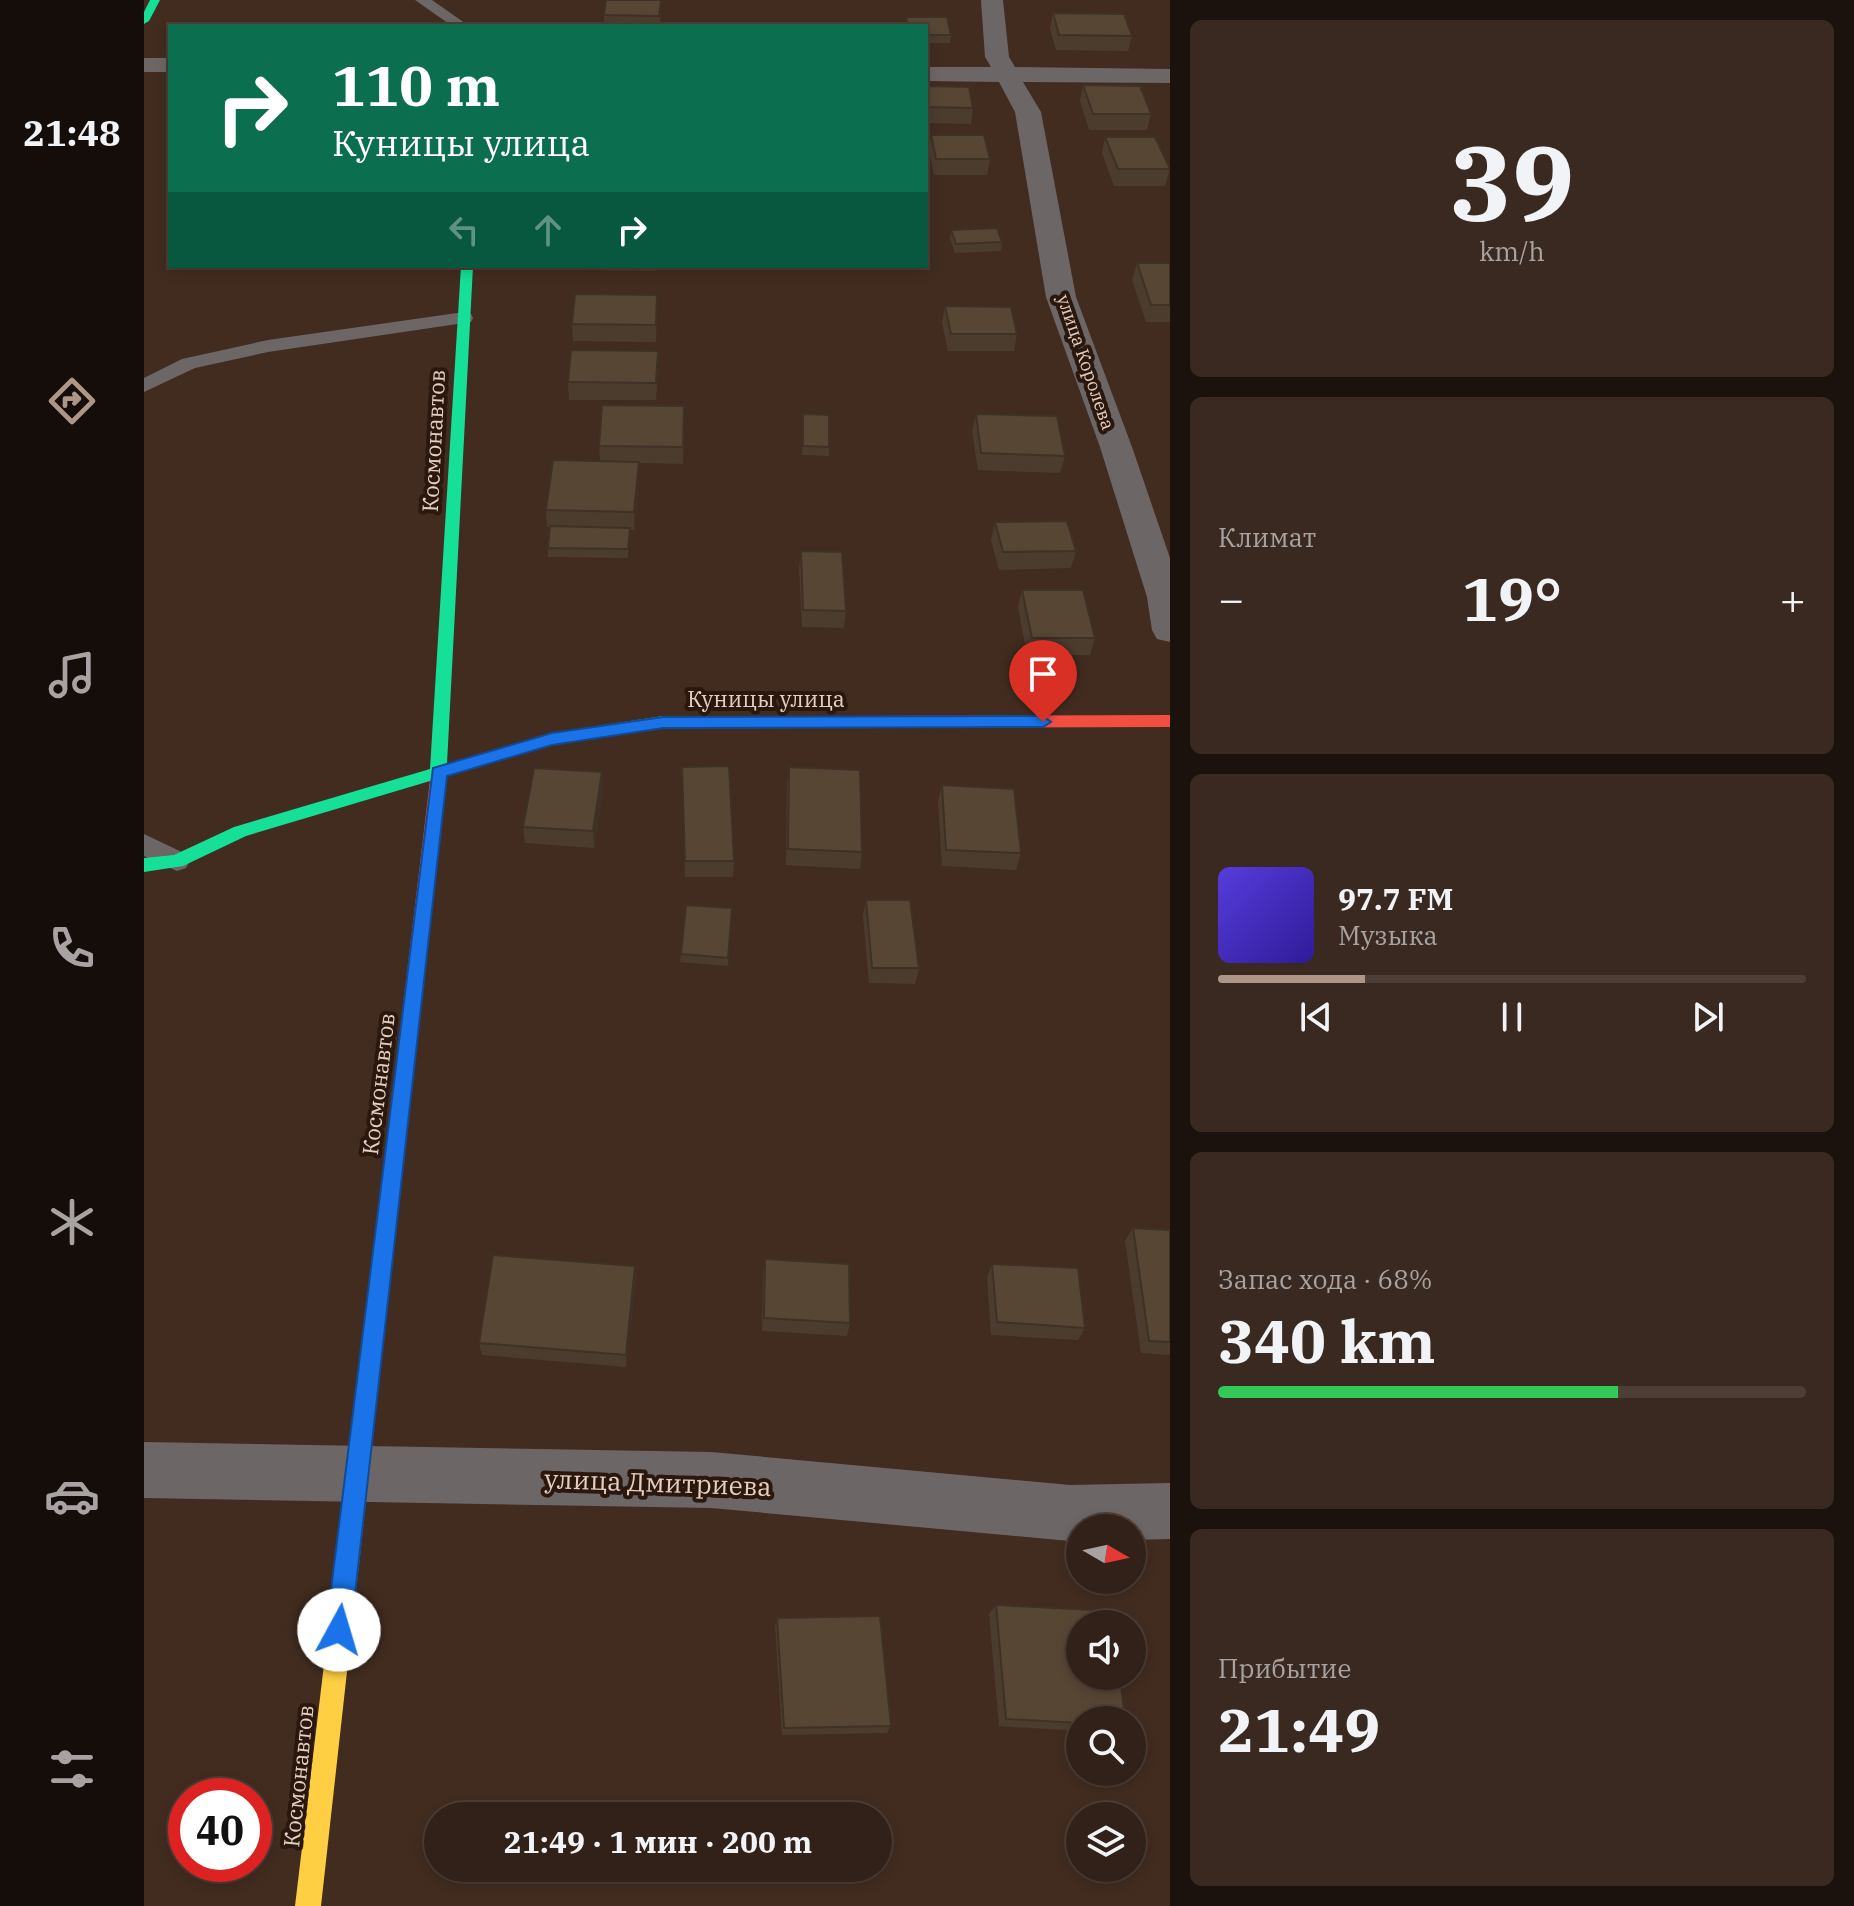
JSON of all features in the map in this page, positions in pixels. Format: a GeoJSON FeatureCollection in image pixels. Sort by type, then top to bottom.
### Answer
{"type":"FeatureCollection","features":[{"type":"Feature","properties":{"kind":"street"},"geometry":{"type":"LineString","coordinates":[[144,21],[155,0]]}},
{"type":"Feature","properties":{"kind":"street","name":"улица Королева"},"geometry":{"type":"LineString","coordinates":[[992,0],[997,57],[1028,112],[1061,297],[1165,597],[1170,630]]}},
{"type":"Feature","properties":{"kind":"street"},"geometry":{"type":"LineString","coordinates":[[144,65],[168,65]]}},
{"type":"Feature","properties":{"kind":"street"},"geometry":{"type":"LineString","coordinates":[[928,74],[1170,76]]}},
{"type":"Feature","properties":{"kind":"street","name":"Космонавтов"},"geometry":{"type":"LineString","coordinates":[[308,1906],[439,772],[467,268]]}},
{"type":"Feature","properties":{"kind":"street","name":"Куницы улица"},"geometry":{"type":"LineString","coordinates":[[144,865],[177,861],[240,831],[552,739],[663,722],[1170,721]]}},
{"type":"Feature","properties":{"kind":"street","name":"улица Дмитриева"},"geometry":{"type":"LineString","coordinates":[[144,1470],[711,1480],[1070,1513],[1170,1511]]}},
{"type":"Feature","properties":{"kind":"lane"},"geometry":{"type":"LineString","coordinates":[[422,0],[459,24]]}},
{"type":"Feature","properties":{"kind":"lane"},"geometry":{"type":"LineString","coordinates":[[144,386],[189,363],[268,346],[464,318]]}},
{"type":"Feature","properties":{"kind":"lane"},"geometry":{"type":"LineString","coordinates":[[144,844],[177,861]]}},
{"type":"Feature","properties":{"kind":"building"},"geometry":{"type":"Polygon","coordinates":[[[606,0],[661,0],[659,16],[604,15],[606,0]]]}},
{"type":"Feature","properties":{"kind":"building"},"geometry":{"type":"Polygon","coordinates":[[[1053,13],[1124,14],[1132,36],[1059,35],[1053,13]]]}},
{"type":"Feature","properties":{"kind":"building"},"geometry":{"type":"Polygon","coordinates":[[[906,17],[947,17],[951,35],[928,35],[928,24],[908,24],[906,17]]]}},
{"type":"Feature","properties":{"kind":"building"},"geometry":{"type":"Polygon","coordinates":[[[1083,85],[1140,86],[1151,114],[1093,114],[1083,85]]]}},
{"type":"Feature","properties":{"kind":"building"},"geometry":{"type":"Polygon","coordinates":[[[928,86],[969,87],[973,108],[928,107],[928,86]]]}},
{"type":"Feature","properties":{"kind":"building"},"geometry":{"type":"Polygon","coordinates":[[[931,135],[984,135],[990,159],[936,159],[931,135]]]}},
{"type":"Feature","properties":{"kind":"building"},"geometry":{"type":"Polygon","coordinates":[[[1105,137],[1155,137],[1170,169],[1118,169],[1105,137]]]}},
{"type":"Feature","properties":{"kind":"building"},"geometry":{"type":"Polygon","coordinates":[[[997,228],[1002,242],[956,244],[951,230],[997,228]]]}},
{"type":"Feature","properties":{"kind":"building"},"geometry":{"type":"Polygon","coordinates":[[[1137,263],[1170,263],[1170,305],[1151,305],[1137,263]]]}},
{"type":"Feature","properties":{"kind":"building"},"geometry":{"type":"Polygon","coordinates":[[[575,294],[657,295],[656,325],[572,324],[575,294]]]}},
{"type":"Feature","properties":{"kind":"building"},"geometry":{"type":"Polygon","coordinates":[[[945,306],[1011,307],[1017,334],[951,334],[945,306]]]}},
{"type":"Feature","properties":{"kind":"building"},"geometry":{"type":"Polygon","coordinates":[[[571,350],[658,351],[656,383],[568,382],[571,350]]]}},
{"type":"Feature","properties":{"kind":"building"},"geometry":{"type":"Polygon","coordinates":[[[602,405],[684,406],[683,447],[599,446],[602,405]]]}},
{"type":"Feature","properties":{"kind":"building"},"geometry":{"type":"Polygon","coordinates":[[[803,414],[829,415],[829,447],[803,446],[803,414]]]}},
{"type":"Feature","properties":{"kind":"building"},"geometry":{"type":"Polygon","coordinates":[[[976,414],[1057,416],[1065,456],[981,453],[976,414]]]}},
{"type":"Feature","properties":{"kind":"building"},"geometry":{"type":"Polygon","coordinates":[[[553,460],[639,462],[634,512],[546,510],[553,460]]]}},
{"type":"Feature","properties":{"kind":"building"},"geometry":{"type":"Polygon","coordinates":[[[1067,521],[1076,551],[1003,552],[995,522],[1067,521]]]}},
{"type":"Feature","properties":{"kind":"building"},"geometry":{"type":"Polygon","coordinates":[[[550,526],[630,528],[628,549],[548,548],[550,526]]]}},
{"type":"Feature","properties":{"kind":"building"},"geometry":{"type":"Polygon","coordinates":[[[801,551],[842,552],[846,611],[803,610],[801,551]]]}},
{"type":"Feature","properties":{"kind":"building"},"geometry":{"type":"Polygon","coordinates":[[[1022,590],[1083,590],[1095,638],[1032,638],[1022,590]]]}},
{"type":"Feature","properties":{"kind":"building"},"geometry":{"type":"Polygon","coordinates":[[[729,766],[734,861],[685,861],[682,767],[729,766]]]}},
{"type":"Feature","properties":{"kind":"building"},"geometry":{"type":"Polygon","coordinates":[[[789,767],[860,770],[862,852],[788,849],[789,767]]]}},
{"type":"Feature","properties":{"kind":"building"},"geometry":{"type":"Polygon","coordinates":[[[534,768],[602,772],[593,831],[523,827],[534,768]]]}},
{"type":"Feature","properties":{"kind":"building"},"geometry":{"type":"Polygon","coordinates":[[[942,785],[1014,789],[1021,853],[946,850],[942,785]]]}},
{"type":"Feature","properties":{"kind":"building"},"geometry":{"type":"Polygon","coordinates":[[[866,900],[910,900],[919,968],[872,968],[866,900]]]}},
{"type":"Feature","properties":{"kind":"building"},"geometry":{"type":"Polygon","coordinates":[[[686,905],[732,908],[728,958],[681,954],[686,905]]]}},
{"type":"Feature","properties":{"kind":"building"},"geometry":{"type":"Polygon","coordinates":[[[1133,1228],[1170,1230],[1170,1342],[1149,1341],[1133,1228]]]}},
{"type":"Feature","properties":{"kind":"building"},"geometry":{"type":"Polygon","coordinates":[[[493,1255],[635,1266],[626,1355],[479,1343],[493,1255]]]}},
{"type":"Feature","properties":{"kind":"building"},"geometry":{"type":"Polygon","coordinates":[[[765,1259],[849,1264],[850,1323],[764,1318],[765,1259]]]}},
{"type":"Feature","properties":{"kind":"building"},"geometry":{"type":"Polygon","coordinates":[[[992,1264],[1078,1268],[1085,1328],[997,1322],[992,1264]]]}},
{"type":"Feature","properties":{"kind":"building"},"geometry":{"type":"Polygon","coordinates":[[[996,1605],[1092,1610],[1066,1610],[1066,1690],[1122,1690],[1123,1706],[1066,1706],[1066,1722],[1006,1719],[996,1605]]]}},
{"type":"Feature","properties":{"kind":"building"},"geometry":{"type":"Polygon","coordinates":[[[880,1616],[891,1726],[784,1728],[777,1618],[880,1616]]]}},
{"type":"Feature","properties":{"kind":"traffic: fast"},"geometry":{"type":"LineString","coordinates":[[144,21],[155,0]]}},
{"type":"Feature","properties":{"kind":"traffic: fast"},"geometry":{"type":"LineString","coordinates":[[438,780],[467,268]]}},
{"type":"Feature","properties":{"kind":"traffic: fast"},"geometry":{"type":"LineString","coordinates":[[144,865],[177,861],[240,831],[552,739],[663,722],[852,722]]}},
{"type":"Feature","properties":{"kind":"traffic: slow"},"geometry":{"type":"LineString","coordinates":[[308,1906],[383,1257]]}},
{"type":"Feature","properties":{"kind":"traffic: jam"},"geometry":{"type":"LineString","coordinates":[[852,722],[1170,721]]}},
{"type":"Feature","properties":{"kind":"traffic: jam"},"geometry":{"type":"LineString","coordinates":[[383,1257],[438,780]]}},
{"type":"Feature","properties":{"kind":"route"},"geometry":{"type":"LineString","coordinates":[[339,1630],[439,772],[552,739],[663,722],[1043,722]]}}]}
